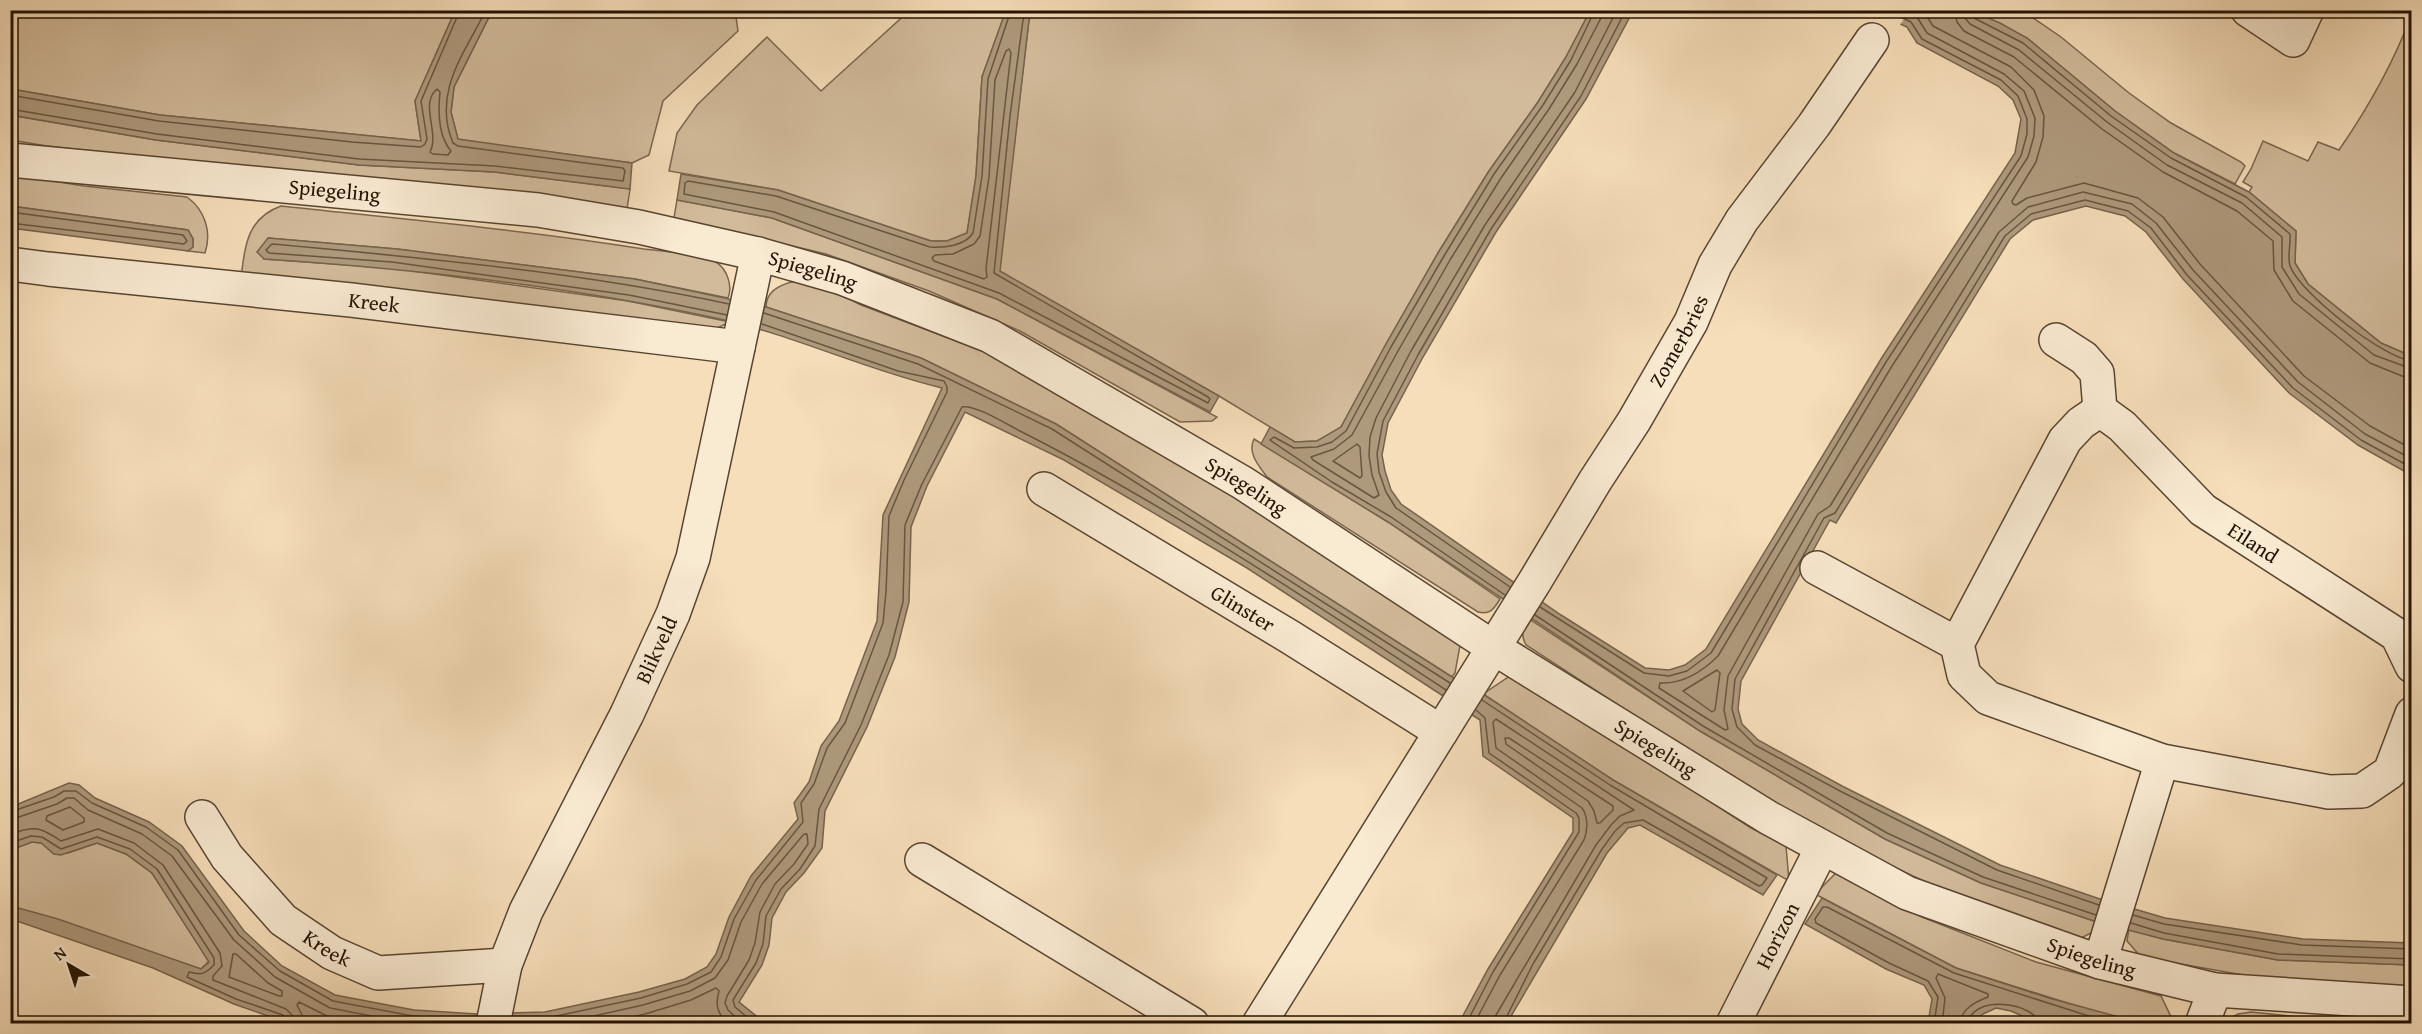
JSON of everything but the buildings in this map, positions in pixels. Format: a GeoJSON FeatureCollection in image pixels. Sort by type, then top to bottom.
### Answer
{"type":"FeatureCollection","features":[{"type":"Feature","properties":{"kind":"street"},"geometry":{"type":"LineString","coordinates":[[2248,10],[2293,40],[2307,10]]}},
{"type":"Feature","properties":{"kind":"street","name":"Zomerbries"},"geometry":{"type":"LineString","coordinates":[[1494,648],[1691,322],[1715,265],[1742,220],[1814,125],[1872,40]]}},
{"type":"Feature","properties":{"kind":"street","name":"Spiegeling"},"geometry":{"type":"LineString","coordinates":[[10,160],[538,210],[639,228],[758,254],[842,278],[990,336],[1243,483],[1494,648],[1769,818],[1906,893],[2100,962],[2215,990],[2412,1003]]}},
{"type":"Feature","properties":{"kind":"street","name":"Blikveld"},"geometry":{"type":"LineString","coordinates":[[494,1016],[505,965],[526,911],[627,714],[673,614],[693,558],[758,254]]}},
{"type":"Feature","properties":{"kind":"street","name":"Kreek"},"geometry":{"type":"LineString","coordinates":[[10,264],[351,300],[743,325]]}},
{"type":"Feature","properties":{"kind":"street"},"geometry":{"type":"LineString","coordinates":[[2056,340],[2084,358],[2097,373],[2100,410],[2081,423],[2065,440],[1957,644],[1964,675],[1988,698],[2162,762],[2329,792],[2362,790],[2390,772],[2412,714]]}},
{"type":"Feature","properties":{"kind":"street","name":"Eiland"},"geometry":{"type":"LineString","coordinates":[[2100,410],[2122,426],[2203,510],[2397,635],[2412,666]]}},
{"type":"Feature","properties":{"kind":"street","name":"Glinster"},"geometry":{"type":"LineString","coordinates":[[1044,489],[1290,637],[1456,708]]}},
{"type":"Feature","properties":{"kind":"street"},"geometry":{"type":"LineString","coordinates":[[1817,568],[1957,644]]}},
{"type":"Feature","properties":{"kind":"street"},"geometry":{"type":"LineString","coordinates":[[1259,1023],[1494,648]]}},
{"type":"Feature","properties":{"kind":"street"},"geometry":{"type":"LineString","coordinates":[[2100,962],[2162,762]]}},
{"type":"Feature","properties":{"kind":"street","name":"Kreek"},"geometry":{"type":"LineString","coordinates":[[202,817],[227,856],[283,920],[332,953],[378,972],[505,965]]}},
{"type":"Feature","properties":{"kind":"street","name":"Horizon"},"geometry":{"type":"LineString","coordinates":[[1733,1023],[1822,848]]}},
{"type":"Feature","properties":{"kind":"street"},"geometry":{"type":"LineString","coordinates":[[922,860],[1192,1023]]}},
{"type":"Feature","properties":{"kind":"street"},"geometry":{"type":"LineString","coordinates":[[2202,1023],[2215,990]]}},
{"type":"Feature","properties":{"kind":"shaded area"},"geometry":{"type":"Polygon","coordinates":[[[735,10],[738,31],[663,101],[649,155],[632,163],[458,140],[451,112],[454,87],[492,11],[735,10]]]}},
{"type":"Feature","properties":{"kind":"shaded area"},"geometry":{"type":"Polygon","coordinates":[[[10,11],[455,11],[415,101],[421,141],[160,115],[11,89],[10,11]]]}},
{"type":"Feature","properties":{"kind":"shaded area"},"geometry":{"type":"Polygon","coordinates":[[[909,11],[1006,11],[982,77],[976,176],[967,233],[947,241],[931,241],[778,190],[669,171],[677,133],[697,105],[767,37],[821,91],[909,11]]]}},
{"type":"Feature","properties":{"kind":"shaded area"},"geometry":{"type":"Polygon","coordinates":[[[1033,11],[1590,11],[1566,57],[1538,102],[1489,171],[1438,253],[1341,427],[1328,437],[1317,441],[1295,442],[1219,396],[999,271],[1029,20],[1033,11]]]}},
{"type":"Feature","properties":{"kind":"shaded area"},"geometry":{"type":"Polygon","coordinates":[[[1972,11],[2021,11],[2026,13],[2061,37],[2129,93],[2171,123],[2241,162],[2245,166],[2235,184],[2174,153],[2115,111],[2027,38],[1972,11]]]}},
{"type":"Feature","properties":{"kind":"shaded area"},"geometry":{"type":"Polygon","coordinates":[[[2411,16],[2411,356],[2381,343],[2308,284],[2295,263],[2296,231],[2249,192],[2252,187],[2243,182],[2263,141],[2308,161],[2318,142],[2339,150],[2379,85],[2411,16]]]}},
{"type":"Feature","properties":{"kind":"shaded area"},"geometry":{"type":"Polygon","coordinates":[[[10,115],[156,140],[359,165],[495,172],[630,189],[627,209],[47,146],[11,140],[10,115]]]}},
{"type":"Feature","properties":{"kind":"shaded area"},"geometry":{"type":"Polygon","coordinates":[[[10,174],[84,186],[187,197],[198,208],[205,222],[208,237],[205,253],[188,251],[193,247],[193,239],[188,230],[11,206],[10,174]]]}},
{"type":"Feature","properties":{"kind":"shaded area"},"geometry":{"type":"Polygon","coordinates":[[[677,200],[772,218],[997,299],[1217,417],[1212,421],[1180,422],[1020,331],[929,291],[826,254],[674,218],[677,200]]]}},
{"type":"Feature","properties":{"kind":"shaded area"},"geometry":{"type":"Polygon","coordinates":[[[281,206],[508,230],[682,253],[710,259],[720,265],[726,273],[729,283],[728,298],[635,279],[397,249],[268,238],[264,259],[391,268],[628,301],[730,322],[711,331],[241,278],[246,244],[254,226],[270,211],[281,206]]]}},
{"type":"Feature","properties":{"kind":"shaded area"},"geometry":{"type":"Polygon","coordinates":[[[791,282],[827,289],[861,305],[991,354],[1113,420],[1461,640],[1455,673],[1452,677],[1056,424],[921,358],[766,307],[768,297],[774,290],[791,282]]]}},
{"type":"Feature","properties":{"kind":"shaded area"},"geometry":{"type":"Polygon","coordinates":[[[1254,439],[1388,522],[1500,599],[1496,606],[1489,612],[1478,612],[1267,477],[1253,454],[1254,439]]]}},
{"type":"Feature","properties":{"kind":"shaded area"},"geometry":{"type":"Polygon","coordinates":[[[1531,620],[1700,731],[1885,839],[1981,883],[2097,922],[2095,931],[2077,940],[1945,891],[1834,839],[1718,770],[1526,645],[1523,631],[1531,620]]]}},
{"type":"Feature","properties":{"kind":"shaded area"},"geometry":{"type":"Polygon","coordinates":[[[1513,674],[1751,828],[1786,846],[1789,881],[1613,780],[1483,694],[1513,674]]]}},
{"type":"Feature","properties":{"kind":"shaded area"},"geometry":{"type":"Polygon","coordinates":[[[32,842],[42,843],[54,854],[68,853],[97,843],[126,854],[152,873],[209,961],[201,969],[11,906],[10,850],[32,842]]]}},
{"type":"Feature","properties":{"kind":"shaded area"},"geometry":{"type":"Polygon","coordinates":[[[1836,873],[1922,917],[2036,962],[2161,996],[2174,1023],[2141,1023],[2112,1017],[1956,968],[1815,894],[1836,873]]]}},
{"type":"Feature","properties":{"kind":"shaded area"},"geometry":{"type":"Polygon","coordinates":[[[2129,929],[2163,939],[2278,960],[2411,965],[2411,989],[2283,982],[2141,957],[2127,941],[2129,929]]]}},
{"type":"Feature","properties":{"kind":"shaded area"},"geometry":{"type":"Polygon","coordinates":[[[2251,1012],[2356,1023],[2222,1023],[2238,1014],[2251,1012]]]}},
{"type":"Feature","properties":{"kind":"water"},"geometry":{"type":"Polygon","coordinates":[[[1006,10],[1033,11],[1029,20],[1000,271],[1219,396],[1210,412],[997,299],[772,218],[677,200],[681,174],[778,190],[931,241],[947,241],[967,233],[976,176],[982,77],[1006,10]]]}},
{"type":"Feature","properties":{"kind":"water"},"geometry":{"type":"Polygon","coordinates":[[[455,11],[492,11],[454,87],[451,112],[458,139],[632,163],[630,189],[495,172],[359,165],[156,140],[11,115],[11,89],[160,115],[421,141],[415,101],[455,11]]]}},
{"type":"Feature","properties":{"kind":"water"},"geometry":{"type":"Polygon","coordinates":[[[1590,11],[1633,11],[1586,99],[1496,232],[1423,357],[1388,423],[1382,455],[1391,490],[1401,504],[1561,615],[1645,668],[1669,670],[1685,665],[1706,649],[1881,359],[2015,153],[2021,119],[2013,100],[1998,86],[1917,43],[1907,27],[1872,11],[1972,11],[2000,23],[2027,38],[2115,111],[2174,153],[2249,192],[2296,231],[2295,263],[2308,284],[2381,343],[2411,356],[2411,475],[2358,445],[2289,393],[2183,279],[2146,232],[2125,216],[2086,206],[2033,220],[2010,239],[1836,523],[1830,520],[1741,681],[1738,709],[1742,724],[1758,740],[1842,786],[2000,865],[2165,918],[2303,939],[2411,943],[2411,965],[2278,960],[2163,939],[2097,922],[1981,883],[1885,839],[1700,731],[1388,522],[1261,444],[1270,427],[1295,442],[1317,441],[1341,427],[1438,253],[1489,171],[1538,102],[1566,57],[1590,11]]]}},
{"type":"Feature","properties":{"kind":"water"},"geometry":{"type":"Polygon","coordinates":[[[10,206],[188,230],[193,239],[193,247],[188,251],[11,228],[10,206]]]}},
{"type":"Feature","properties":{"kind":"water"},"geometry":{"type":"Polygon","coordinates":[[[268,238],[397,249],[635,279],[766,307],[921,358],[1056,424],[1452,677],[1483,694],[1613,780],[1777,875],[1763,895],[1640,825],[1628,828],[1607,853],[1507,1023],[1459,1023],[1488,969],[1573,832],[1573,818],[1483,756],[1480,720],[1247,568],[1064,460],[965,412],[927,486],[911,527],[909,602],[895,657],[867,727],[825,811],[822,848],[804,873],[786,892],[772,918],[769,945],[762,965],[739,1002],[765,1023],[288,1023],[234,1004],[153,968],[11,919],[11,906],[58,919],[201,969],[209,962],[152,873],[126,854],[97,843],[61,855],[54,854],[41,843],[32,842],[11,850],[11,807],[69,783],[79,785],[95,798],[149,822],[182,846],[244,931],[282,966],[335,995],[414,1010],[477,1014],[545,1012],[639,992],[685,979],[707,967],[716,954],[729,917],[751,876],[798,819],[794,803],[809,782],[821,746],[839,721],[877,621],[883,515],[942,388],[914,381],[748,326],[664,307],[493,280],[264,259],[257,252],[268,238]]]}},
{"type":"Feature","properties":{"kind":"water"},"geometry":{"type":"Polygon","coordinates":[[[1822,898],[1956,968],[2049,998],[2141,1023],[2038,1023],[2011,1011],[1996,1008],[1983,1014],[1972,1023],[1928,1023],[1932,999],[1924,985],[1886,969],[1805,924],[1822,898]]]}},
{"type":"Feature","properties":{"kind":"pier"},"geometry":{"type":"Polygon","coordinates":[[[1876,11],[1910,11],[1899,26],[1873,15],[1876,11]]]}}]}
